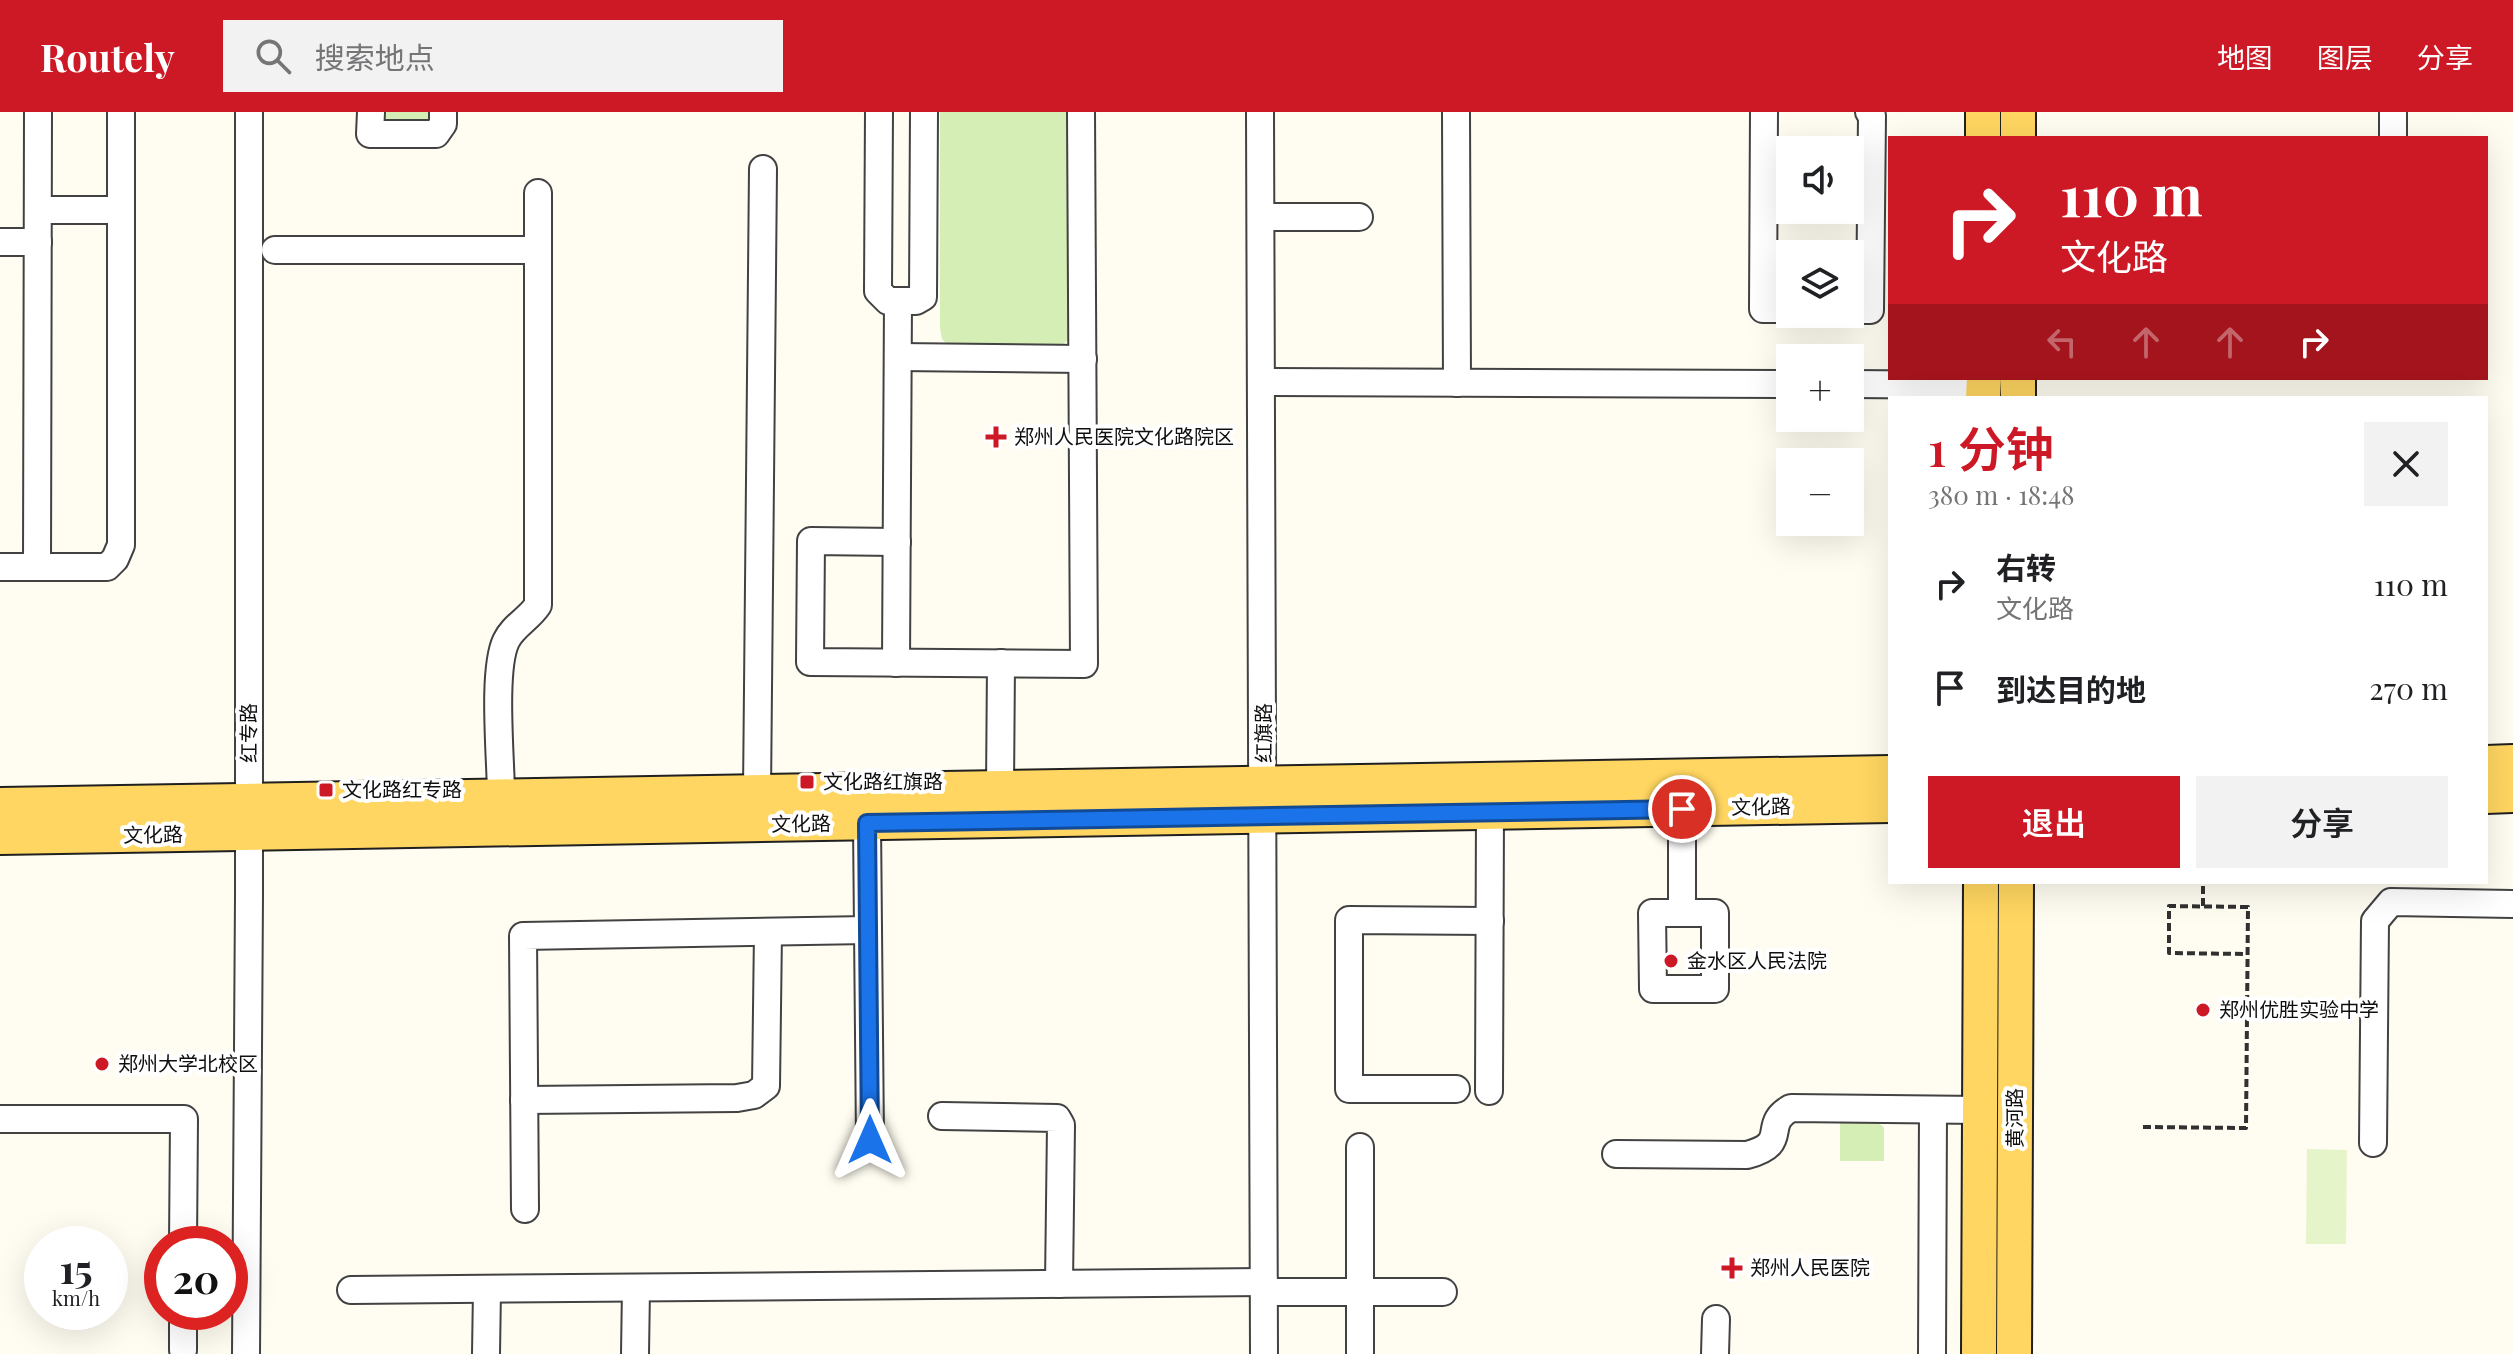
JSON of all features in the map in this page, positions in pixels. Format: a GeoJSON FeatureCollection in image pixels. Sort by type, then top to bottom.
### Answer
{"type":"FeatureCollection","features":[{"type":"Feature","properties":{"kind":"main road"},"geometry":{"type":"LineString","coordinates":[[1983,112],[1983,136]]}},
{"type":"Feature","properties":{"kind":"main road"},"geometry":{"type":"LineString","coordinates":[[2018,112],[2018,136]]}},
{"type":"Feature","properties":{"kind":"main road"},"geometry":{"type":"LineString","coordinates":[[2488,763],[2513,762]]}},
{"type":"Feature","properties":{"kind":"main road","name":"文化路"},"geometry":{"type":"LineString","coordinates":[[0,805],[249,817],[867,823],[1264,800],[1888,773]]}},
{"type":"Feature","properties":{"kind":"main road","name":"文化路"},"geometry":{"type":"LineString","coordinates":[[0,837],[501,796],[1000,788],[1490,812],[1888,805]]}},
{"type":"Feature","properties":{"kind":"main road"},"geometry":{"type":"LineString","coordinates":[[2488,796],[2513,795]]}},
{"type":"Feature","properties":{"kind":"main road","name":"黄河路"},"geometry":{"type":"LineString","coordinates":[[1979,1354],[1981,884]]}},
{"type":"Feature","properties":{"kind":"main road","name":"黄河路"},"geometry":{"type":"LineString","coordinates":[[2014,1354],[2016,884]]}},
{"type":"Feature","properties":{"kind":"street"},"geometry":{"type":"LineString","coordinates":[[37,567],[38,112]]}},
{"type":"Feature","properties":{"kind":"street"},"geometry":{"type":"LineString","coordinates":[[0,567],[107,567],[115,559],[121,545],[121,112]]}},
{"type":"Feature","properties":{"kind":"street","name":"红专路"},"geometry":{"type":"LineString","coordinates":[[246,1354],[249,112]]}},
{"type":"Feature","properties":{"kind":"street"},"geometry":{"type":"LineString","coordinates":[[371,112],[370,134],[436,134],[443,124],[443,112]]}},
{"type":"Feature","properties":{"kind":"street"},"geometry":{"type":"LineString","coordinates":[[879,112],[878,291],[888,301],[916,301],[923,297],[924,112]]}},
{"type":"Feature","properties":{"kind":"street"},"geometry":{"type":"LineString","coordinates":[[897,542],[811,541],[810,662],[1084,664],[1081,112]]}},
{"type":"Feature","properties":{"kind":"street","name":"红旗路"},"geometry":{"type":"LineString","coordinates":[[1260,112],[1264,1354]]}},
{"type":"Feature","properties":{"kind":"street"},"geometry":{"type":"LineString","coordinates":[[1456,112],[1457,383]]}},
{"type":"Feature","properties":{"kind":"street"},"geometry":{"type":"LineString","coordinates":[[1764,112],[1763,309],[1776,309]]}},
{"type":"Feature","properties":{"kind":"street"},"geometry":{"type":"LineString","coordinates":[[1864,310],[1870,310],[1872,116],[1869,112]]}},
{"type":"Feature","properties":{"kind":"street"},"geometry":{"type":"LineString","coordinates":[[2393,112],[2393,136]]}},
{"type":"Feature","properties":{"kind":"street"},"geometry":{"type":"LineString","coordinates":[[757,792],[763,169]]}},
{"type":"Feature","properties":{"kind":"street"},"geometry":{"type":"LineString","coordinates":[[501,796],[499,672],[504,645],[511,631],[523,623],[538,605],[538,193]]}},
{"type":"Feature","properties":{"kind":"street"},"geometry":{"type":"LineString","coordinates":[[38,210],[121,210]]}},
{"type":"Feature","properties":{"kind":"street"},"geometry":{"type":"LineString","coordinates":[[1261,217],[1359,217]]}},
{"type":"Feature","properties":{"kind":"street"},"geometry":{"type":"LineString","coordinates":[[0,242],[38,242]]}},
{"type":"Feature","properties":{"kind":"street"},"geometry":{"type":"LineString","coordinates":[[275,250],[538,250]]}},
{"type":"Feature","properties":{"kind":"street"},"geometry":{"type":"LineString","coordinates":[[896,663],[898,301]]}},
{"type":"Feature","properties":{"kind":"street"},"geometry":{"type":"LineString","coordinates":[[898,357],[1083,359]]}},
{"type":"Feature","properties":{"kind":"street"},"geometry":{"type":"LineString","coordinates":[[1262,382],[1776,384]]}},
{"type":"Feature","properties":{"kind":"street"},"geometry":{"type":"LineString","coordinates":[[1864,384],[1984,387]]}},
{"type":"Feature","properties":{"kind":"street"},"geometry":{"type":"LineString","coordinates":[[1000,788],[1001,663]]}},
{"type":"Feature","properties":{"kind":"street"},"geometry":{"type":"LineString","coordinates":[[1682,809],[1682,913]]}},
{"type":"Feature","properties":{"kind":"street"},"geometry":{"type":"LineString","coordinates":[[1489,1091],[1490,812]]}},
{"type":"Feature","properties":{"kind":"street"},"geometry":{"type":"LineString","coordinates":[[867,823],[870,1140]]}},
{"type":"Feature","properties":{"kind":"street"},"geometry":{"type":"LineString","coordinates":[[2373,1143],[2375,921],[2391,902],[2513,904]]}},
{"type":"Feature","properties":{"kind":"street"},"geometry":{"type":"LineString","coordinates":[[1456,1089],[1349,1089],[1349,920],[1490,921]]}},
{"type":"Feature","properties":{"kind":"street"},"geometry":{"type":"LineString","coordinates":[[525,1209],[523,936],[868,930]]}},
{"type":"Feature","properties":{"kind":"street"},"geometry":{"type":"LineString","coordinates":[[524,1100],[737,1098],[754,1095],[766,1086],[768,932]]}},
{"type":"Feature","properties":{"kind":"street"},"geometry":{"type":"LineString","coordinates":[[1616,1154],[1747,1155],[1766,1150],[1774,1139],[1776,1122],[1781,1114],[1791,1108],[1980,1110]]}},
{"type":"Feature","properties":{"kind":"street"},"geometry":{"type":"LineString","coordinates":[[1932,1354],[1933,1110]]}},
{"type":"Feature","properties":{"kind":"street"},"geometry":{"type":"LineString","coordinates":[[942,1116],[1057,1118],[1061,1125],[1059,1284]]}},
{"type":"Feature","properties":{"kind":"street"},"geometry":{"type":"LineString","coordinates":[[0,1119],[184,1119],[183,1226]]}},
{"type":"Feature","properties":{"kind":"street"},"geometry":{"type":"LineString","coordinates":[[1360,1147],[1360,1354]]}},
{"type":"Feature","properties":{"kind":"street"},"geometry":{"type":"LineString","coordinates":[[351,1290],[1059,1284],[1443,1292]]}},
{"type":"Feature","properties":{"kind":"street"},"geometry":{"type":"LineString","coordinates":[[635,1354],[636,1288]]}},
{"type":"Feature","properties":{"kind":"street"},"geometry":{"type":"LineString","coordinates":[[486,1354],[487,1289]]}},
{"type":"Feature","properties":{"kind":"street"},"geometry":{"type":"LineString","coordinates":[[1715,1354],[1716,1319]]}},
{"type":"Feature","properties":{"kind":"street"},"geometry":{"type":"LineString","coordinates":[[183,1330],[183,1350]]}},
{"type":"Feature","properties":{"kind":"path"},"geometry":{"type":"LineString","coordinates":[[2203,884],[2203,906]]}},
{"type":"Feature","properties":{"kind":"path"},"geometry":{"type":"LineString","coordinates":[[2143,1127],[2246,1128],[2248,907],[2169,906],[2169,953],[2247,954]]}},
{"type":"Feature","properties":{"kind":"green space"},"geometry":{"type":"Polygon","coordinates":[[[384,112],[434,112],[434,127],[384,127],[384,112]]]}},
{"type":"Feature","properties":{"kind":"green space"},"geometry":{"type":"Polygon","coordinates":[[[940,112],[1069,112],[1070,339],[1060,346],[949,346],[942,339],[940,112]]]}},
{"type":"Feature","properties":{"kind":"green space"},"geometry":{"type":"Polygon","coordinates":[[[1864,1120],[1880,1124],[1884,1128],[1884,1161],[1840,1161],[1840,1121],[1864,1120]]]}},
{"type":"Feature","properties":{"kind":"green space"},"geometry":{"type":"Polygon","coordinates":[[[2307,1149],[2347,1150],[2346,1244],[2306,1244],[2307,1149]]]}},
{"type":"Feature","properties":{"kind":"place","name":"郑州人民医院文化路院区"},"geometry":{"type":"Point","coordinates":[996,437]}},
{"type":"Feature","properties":{"kind":"place","name":"文化路红旗路"},"geometry":{"type":"Point","coordinates":[807,782]}},
{"type":"Feature","properties":{"kind":"place","name":"文化路红专路"},"geometry":{"type":"Point","coordinates":[326,790]}},
{"type":"Feature","properties":{"kind":"place","name":"金水区人民法院"},"geometry":{"type":"Point","coordinates":[1671,961]}},
{"type":"Feature","properties":{"kind":"place","name":"郑州优胜实验中学"},"geometry":{"type":"Point","coordinates":[2203,1010]}},
{"type":"Feature","properties":{"kind":"place","name":"郑州大学北校区"},"geometry":{"type":"Point","coordinates":[102,1064]}},
{"type":"Feature","properties":{"kind":"place","name":"郑州人民医院"},"geometry":{"type":"Point","coordinates":[1732,1268]}},
{"type":"Feature","properties":{"kind":"route"},"geometry":{"type":"LineString","coordinates":[[870,1140],[867,823],[1682,809]]}}]}
